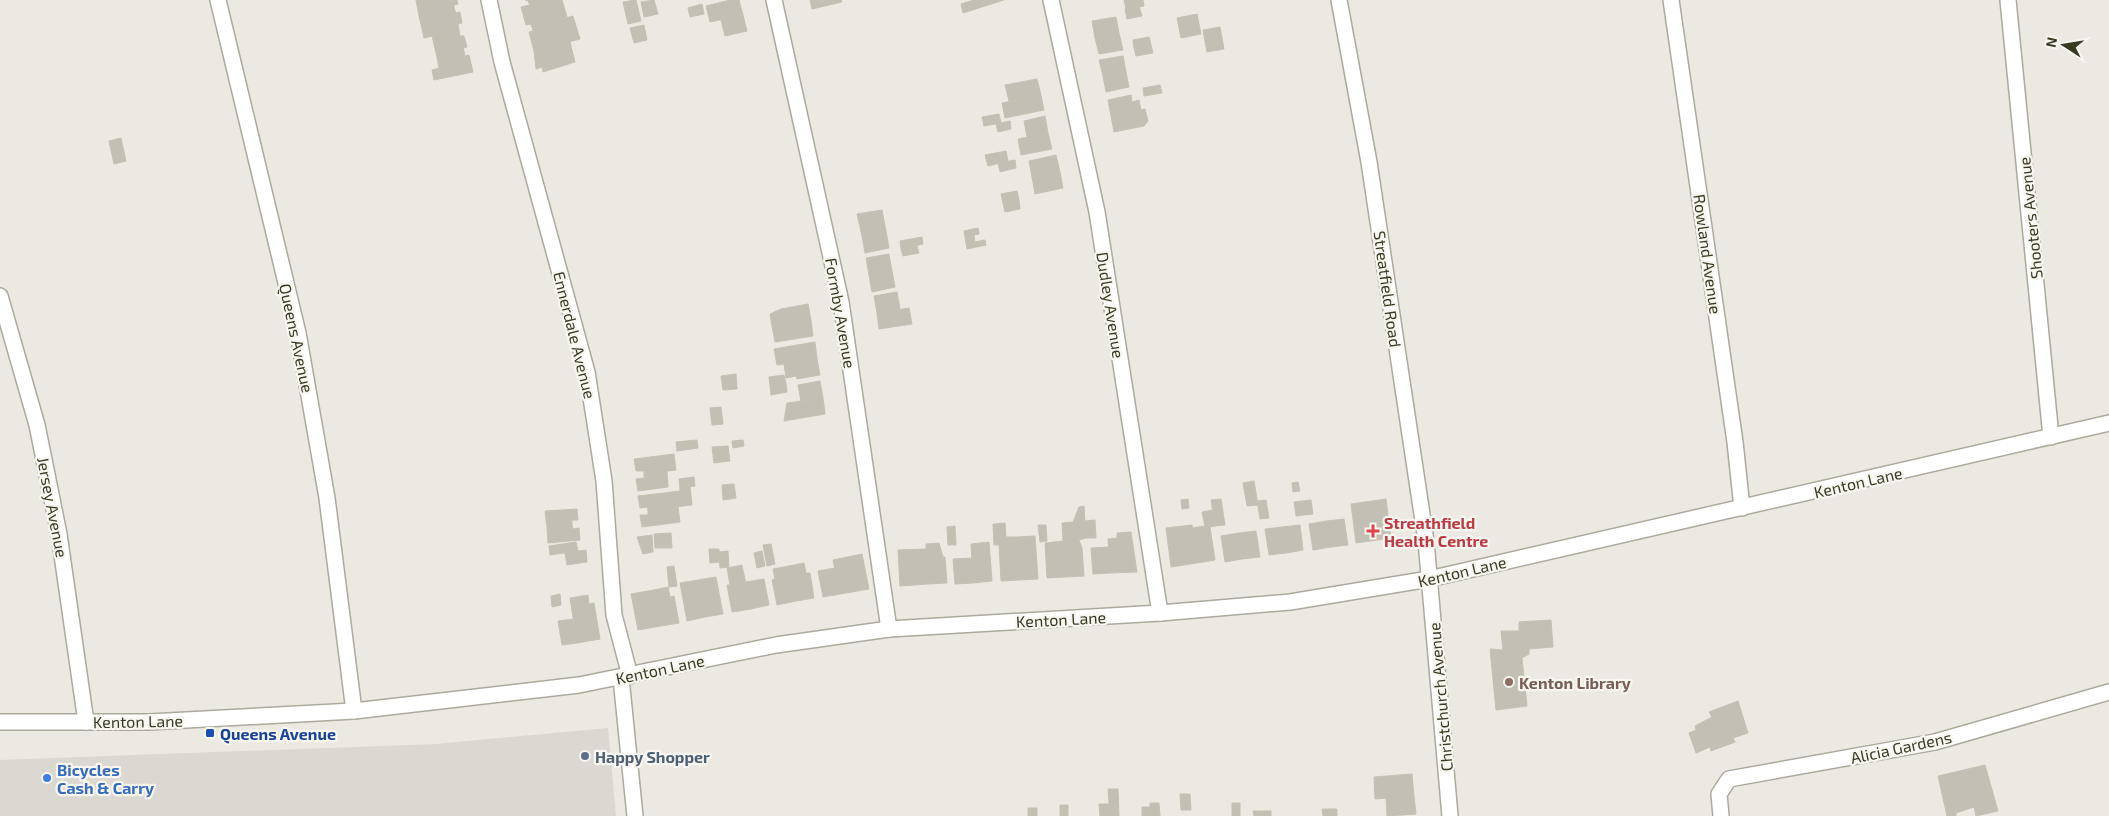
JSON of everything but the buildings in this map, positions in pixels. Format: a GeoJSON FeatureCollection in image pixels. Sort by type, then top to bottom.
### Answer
{"type":"FeatureCollection","features":[{"type":"Feature","properties":{"kind":"street","name":"Queens Avenue"},"geometry":{"type":"LineString","coordinates":[[218,0],[298,333],[328,498],[354,711]]}},
{"type":"Feature","properties":{"kind":"street","name":"Ennerdale Avenue"},"geometry":{"type":"LineString","coordinates":[[489,0],[502,62],[586,372],[604,481],[614,615],[626,677],[635,816]]}},
{"type":"Feature","properties":{"kind":"street","name":"Formby Avenue"},"geometry":{"type":"LineString","coordinates":[[774,0],[841,302],[889,629]]}},
{"type":"Feature","properties":{"kind":"street","name":"Dudley Avenue"},"geometry":{"type":"LineString","coordinates":[[1051,0],[1097,212],[1160,613]]}},
{"type":"Feature","properties":{"kind":"street","name":"Streatfield Road"},"geometry":{"type":"LineString","coordinates":[[1339,0],[1369,162],[1430,579]]}},
{"type":"Feature","properties":{"kind":"street","name":"Rowland Avenue"},"geometry":{"type":"LineString","coordinates":[[1671,0],[1735,442],[1742,508]]}},
{"type":"Feature","properties":{"kind":"street","name":"Shooters Avenue"},"geometry":{"type":"LineString","coordinates":[[2008,0],[2051,437]]}},
{"type":"Feature","properties":{"kind":"street","name":"Jersey Avenue"},"geometry":{"type":"LineString","coordinates":[[0,296],[37,425],[59,534],[86,722]]}},
{"type":"Feature","properties":{"kind":"street","name":"Kenton Lane"},"geometry":{"type":"LineString","coordinates":[[0,722],[149,722],[354,711],[579,685],[626,677],[776,645],[889,629],[1160,613],[1290,602],[1430,579],[2109,423]]}},
{"type":"Feature","properties":{"kind":"street","name":"Christchurch Avenue"},"geometry":{"type":"LineString","coordinates":[[1430,579],[1450,816]]}},
{"type":"Feature","properties":{"kind":"street","name":"Alicia Gardens"},"geometry":{"type":"LineString","coordinates":[[1721,816],[1719,794],[1729,780],[1935,742],[2109,692]]}},
{"type":"Feature","properties":{"kind":"shaded area"},"geometry":{"type":"Polygon","coordinates":[[[608,728],[616,816],[0,816],[0,760],[436,744],[608,728]]]}},
{"type":"Feature","properties":{"kind":"place","name":"Streathfield Health Centre"},"geometry":{"type":"Point","coordinates":[1373,531]}},
{"type":"Feature","properties":{"kind":"place","name":"Kenton Library"},"geometry":{"type":"Point","coordinates":[1509,682]}},
{"type":"Feature","properties":{"kind":"place","name":"Queens Avenue"},"geometry":{"type":"Point","coordinates":[210,733]}},
{"type":"Feature","properties":{"kind":"place","name":"Happy Shopper"},"geometry":{"type":"Point","coordinates":[585,756]}},
{"type":"Feature","properties":{"kind":"place","name":"Bicycles Cash & Carry"},"geometry":{"type":"Point","coordinates":[47,778]}}]}
